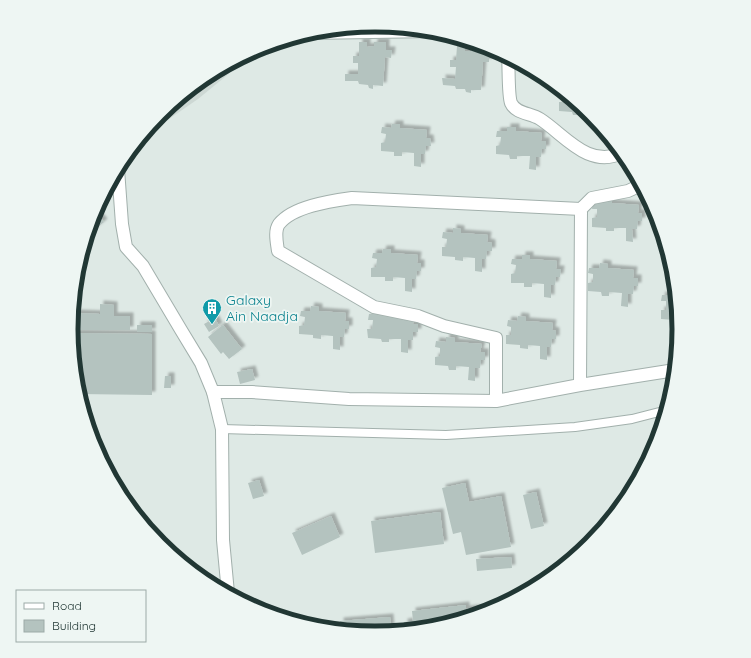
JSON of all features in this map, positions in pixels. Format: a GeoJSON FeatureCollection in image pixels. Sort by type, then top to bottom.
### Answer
{"type":"FeatureCollection","features":[{"type":"Feature","properties":{"kind":"street"},"geometry":{"type":"LineString","coordinates":[[508,64],[511,103],[518,110],[538,118],[565,140],[585,153],[600,158],[615,154]]}},
{"type":"Feature","properties":{"kind":"street"},"geometry":{"type":"LineString","coordinates":[[119,179],[122,224],[126,247],[143,266],[201,363],[213,392],[222,429],[223,540],[227,586]]}},
{"type":"Feature","properties":{"kind":"street"},"geometry":{"type":"LineString","coordinates":[[580,385],[581,209],[592,198],[628,192],[636,187]]}},
{"type":"Feature","properties":{"kind":"street"},"geometry":{"type":"LineString","coordinates":[[496,401],[496,338],[444,326],[418,316],[374,306],[278,251],[276,236],[279,224],[291,213],[326,202],[352,198],[581,209]]}},
{"type":"Feature","properties":{"kind":"street"},"geometry":{"type":"LineString","coordinates":[[213,392],[252,392],[349,399],[496,401],[580,385],[670,371]]}},
{"type":"Feature","properties":{"kind":"lane"},"geometry":{"type":"LineString","coordinates":[[222,429],[446,434],[575,427],[632,419],[660,412]]}},
{"type":"Feature","properties":{"kind":"shaded area"},"geometry":{"type":"Polygon","coordinates":[[[238,66],[198,99],[158,127],[195,93],[210,82],[238,66]]]}},
{"type":"Feature","properties":{"kind":"building"},"geometry":{"type":"Polygon","coordinates":[[[359,42],[367,42],[367,47],[374,46],[374,42],[386,42],[386,50],[392,50],[391,58],[385,57],[383,86],[373,85],[373,89],[369,88],[368,85],[359,84],[358,81],[345,81],[345,74],[358,74],[358,63],[353,63],[353,56],[359,56],[359,42]]]}},
{"type":"Feature","properties":{"kind":"building"},"geometry":{"type":"Polygon","coordinates":[[[457,46],[465,46],[465,51],[471,51],[471,48],[483,53],[483,55],[489,55],[489,62],[483,62],[481,90],[471,90],[471,93],[466,92],[465,89],[456,89],[455,86],[443,85],[442,78],[455,79],[456,67],[450,67],[450,60],[456,60],[457,46]]]}},
{"type":"Feature","properties":{"kind":"building"},"geometry":{"type":"Polygon","coordinates":[[[564,100],[580,115],[573,115],[572,112],[559,111],[559,102],[564,102],[564,100]]]}},
{"type":"Feature","properties":{"kind":"building"},"geometry":{"type":"Polygon","coordinates":[[[392,124],[400,124],[400,128],[427,130],[426,138],[430,138],[431,146],[426,146],[425,154],[421,154],[421,167],[414,166],[414,153],[402,152],[402,156],[394,156],[394,152],[381,151],[381,143],[385,142],[386,134],[381,133],[382,127],[391,128],[392,124]]]}},
{"type":"Feature","properties":{"kind":"building"},"geometry":{"type":"Polygon","coordinates":[[[507,127],[516,127],[516,131],[542,133],[541,141],[546,141],[546,149],[542,149],[541,157],[536,157],[536,170],[529,169],[530,156],[517,156],[517,159],[510,159],[509,155],[496,154],[496,146],[500,145],[501,137],[496,137],[497,131],[507,131],[507,127]]]}},
{"type":"Feature","properties":{"kind":"building"},"geometry":{"type":"Polygon","coordinates":[[[604,199],[612,199],[612,203],[639,205],[638,213],[642,213],[642,221],[638,221],[637,229],[632,229],[633,242],[626,241],[626,228],[614,228],[614,231],[606,231],[606,228],[592,227],[592,218],[597,217],[597,209],[592,209],[593,203],[603,203],[604,199]]]}},
{"type":"Feature","properties":{"kind":"building"},"geometry":{"type":"Polygon","coordinates":[[[100,217],[104,222],[96,228],[100,217]]]}},
{"type":"Feature","properties":{"kind":"building"},"geometry":{"type":"Polygon","coordinates":[[[453,228],[461,229],[461,233],[488,235],[487,242],[492,243],[492,251],[487,251],[486,259],[482,259],[482,272],[475,271],[475,258],[463,257],[463,261],[455,260],[455,257],[442,256],[442,247],[446,247],[447,239],[442,238],[443,232],[453,233],[453,228]]]}},
{"type":"Feature","properties":{"kind":"building"},"geometry":{"type":"Polygon","coordinates":[[[383,249],[391,249],[391,253],[418,255],[417,263],[421,263],[421,271],[417,271],[416,279],[412,279],[412,292],[405,291],[405,278],[393,277],[393,281],[385,281],[385,277],[371,277],[371,268],[376,267],[377,259],[372,258],[373,253],[382,253],[383,249]]]}},
{"type":"Feature","properties":{"kind":"building"},"geometry":{"type":"Polygon","coordinates":[[[522,255],[530,255],[530,259],[557,261],[556,269],[561,269],[560,277],[556,277],[555,285],[551,285],[551,298],[544,297],[544,284],[532,283],[532,287],[524,287],[524,283],[511,283],[511,274],[515,273],[516,265],[511,264],[512,259],[522,259],[522,255]]]}},
{"type":"Feature","properties":{"kind":"building"},"geometry":{"type":"Polygon","coordinates":[[[600,263],[608,264],[608,268],[634,270],[633,278],[638,278],[638,286],[634,286],[633,294],[628,294],[628,307],[621,306],[622,293],[609,292],[609,296],[602,296],[601,292],[588,291],[588,283],[593,282],[593,274],[588,273],[589,268],[599,268],[600,263]]]}},
{"type":"Feature","properties":{"kind":"building"},"geometry":{"type":"Polygon","coordinates":[[[662,295],[670,295],[672,320],[661,319],[661,310],[666,310],[666,301],[661,301],[662,295]]]}},
{"type":"Feature","properties":{"kind":"building"},"geometry":{"type":"Polygon","coordinates":[[[100,304],[114,305],[114,316],[130,316],[130,330],[78,330],[79,313],[100,314],[100,304]]]}},
{"type":"Feature","properties":{"kind":"building"},"geometry":{"type":"Polygon","coordinates":[[[311,306],[319,307],[319,311],[346,313],[345,321],[349,321],[349,329],[345,329],[344,337],[340,337],[340,350],[333,349],[333,336],[321,335],[321,339],[313,338],[313,335],[299,334],[299,326],[304,325],[305,317],[300,316],[301,311],[310,311],[311,306]]]}},
{"type":"Feature","properties":{"kind":"building"},"geometry":{"type":"Polygon","coordinates":[[[379,310],[414,316],[413,324],[418,324],[418,332],[413,332],[413,340],[408,340],[408,353],[401,352],[401,339],[389,339],[389,342],[382,342],[381,339],[368,338],[367,329],[372,329],[373,320],[368,320],[369,314],[379,314],[379,310]]]}},
{"type":"Feature","properties":{"kind":"building"},"geometry":{"type":"Polygon","coordinates":[[[518,316],[526,317],[526,321],[553,323],[552,330],[556,331],[556,339],[552,339],[551,347],[547,347],[547,360],[540,359],[540,346],[528,345],[528,349],[520,348],[520,345],[506,344],[506,335],[511,335],[511,327],[507,326],[508,320],[517,321],[518,316]]]}},
{"type":"Feature","properties":{"kind":"building","name":"Galaxy Ain Naadja"},"geometry":{"type":"Polygon","coordinates":[[[215,318],[219,326],[209,332],[204,324],[215,318]]]}},
{"type":"Feature","properties":{"kind":"building"},"geometry":{"type":"Polygon","coordinates":[[[137,325],[152,325],[152,332],[137,332],[137,325]]]}},
{"type":"Feature","properties":{"kind":"building"},"geometry":{"type":"Polygon","coordinates":[[[223,325],[242,349],[229,359],[223,352],[221,354],[208,337],[223,325]]]}},
{"type":"Feature","properties":{"kind":"building"},"geometry":{"type":"Polygon","coordinates":[[[78,333],[152,334],[152,395],[86,394],[81,368],[78,333]]]}},
{"type":"Feature","properties":{"kind":"building"},"geometry":{"type":"Polygon","coordinates":[[[446,337],[455,338],[455,342],[482,344],[480,352],[485,352],[485,360],[481,360],[480,368],[475,368],[475,381],[468,380],[469,367],[456,366],[456,370],[449,370],[448,366],[435,365],[435,357],[440,356],[440,348],[435,347],[436,341],[446,342],[446,337]]]}},
{"type":"Feature","properties":{"kind":"building"},"geometry":{"type":"Polygon","coordinates":[[[252,369],[255,380],[240,384],[237,372],[252,369]]]}},
{"type":"Feature","properties":{"kind":"building"},"geometry":{"type":"Polygon","coordinates":[[[165,376],[171,376],[171,388],[164,388],[165,376]]]}},
{"type":"Feature","properties":{"kind":"building"},"geometry":{"type":"Polygon","coordinates":[[[259,480],[264,496],[253,499],[248,483],[259,480]]]}},
{"type":"Feature","properties":{"kind":"building"},"geometry":{"type":"Polygon","coordinates":[[[465,483],[469,502],[501,496],[511,547],[466,555],[461,532],[453,534],[442,488],[465,483]]]}},
{"type":"Feature","properties":{"kind":"building"},"geometry":{"type":"Polygon","coordinates":[[[536,492],[544,526],[531,529],[523,495],[536,492]]]}},
{"type":"Feature","properties":{"kind":"building"},"geometry":{"type":"Polygon","coordinates":[[[440,512],[444,544],[375,553],[371,521],[440,512]]]}},
{"type":"Feature","properties":{"kind":"building"},"geometry":{"type":"Polygon","coordinates":[[[331,516],[340,537],[302,555],[292,533],[331,516]]]}},
{"type":"Feature","properties":{"kind":"building"},"geometry":{"type":"Polygon","coordinates":[[[511,557],[512,568],[477,571],[476,559],[511,557]]]}},
{"type":"Feature","properties":{"kind":"building"},"geometry":{"type":"Polygon","coordinates":[[[466,605],[466,609],[476,608],[452,616],[404,624],[404,622],[413,621],[412,611],[466,605]]]}},
{"type":"Feature","properties":{"kind":"building"},"geometry":{"type":"Polygon","coordinates":[[[390,617],[391,625],[356,625],[340,623],[340,621],[390,617]]]}},
{"type":"Feature","properties":{"kind":"place","name":"Galaxy Ain Naadja"},"geometry":{"type":"Point","coordinates":[212,325]}}]}
